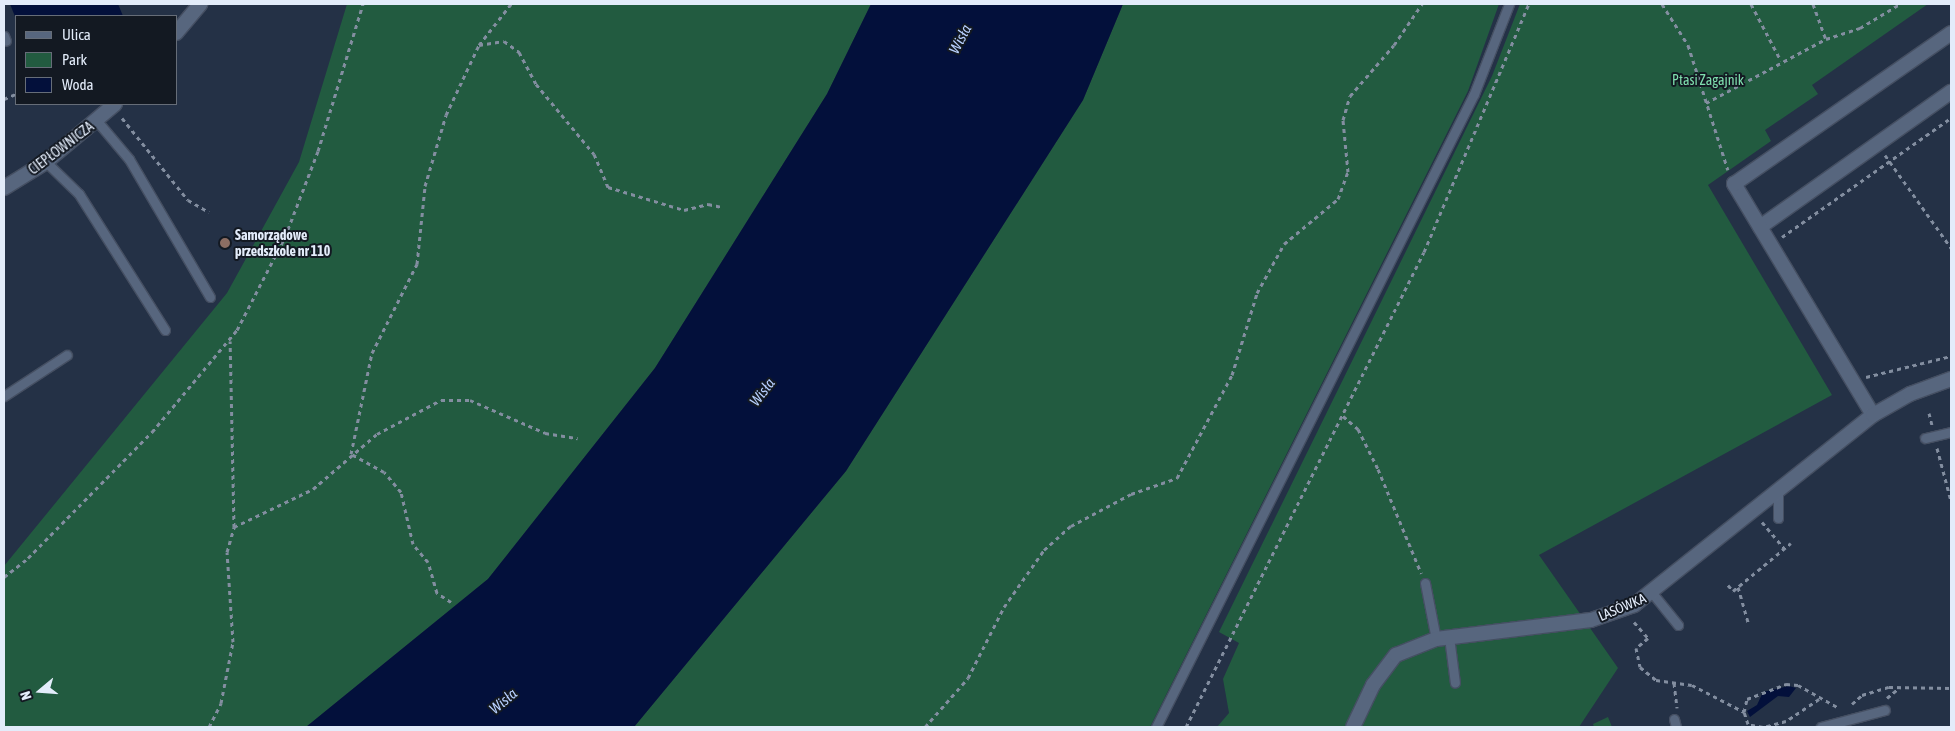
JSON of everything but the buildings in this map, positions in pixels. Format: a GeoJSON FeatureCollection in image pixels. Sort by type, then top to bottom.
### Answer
{"type":"FeatureCollection","features":[{"type":"Feature","properties":{"kind":"street"},"geometry":{"type":"LineString","coordinates":[[178,31],[200,4]]}},
{"type":"Feature","properties":{"kind":"street"},"geometry":{"type":"LineString","coordinates":[[1873,415],[1776,240],[1760,227],[1734,184],[1951,33]]}},
{"type":"Feature","properties":{"kind":"street"},"geometry":{"type":"LineString","coordinates":[[1760,227],[1951,92]]}},
{"type":"Feature","properties":{"kind":"street","name":"CIEPŁOWNICZA"},"geometry":{"type":"LineString","coordinates":[[4,188],[46,162],[114,105]]}},
{"type":"Feature","properties":{"kind":"street","name":"LASÓWKA"},"geometry":{"type":"LineString","coordinates":[[1353,727],[1373,685],[1396,655],[1442,638],[1591,620],[1653,594],[1873,415],[1910,394],[1951,380]]}},
{"type":"Feature","properties":{"kind":"lane"},"geometry":{"type":"LineString","coordinates":[[1156,727],[1474,94],[1509,4]]}},
{"type":"Feature","properties":{"kind":"lane"},"geometry":{"type":"LineString","coordinates":[[97,121],[129,159],[210,297]]}},
{"type":"Feature","properties":{"kind":"lane"},"geometry":{"type":"LineString","coordinates":[[46,162],[78,194],[165,330]]}},
{"type":"Feature","properties":{"kind":"lane"},"geometry":{"type":"LineString","coordinates":[[4,396],[67,355]]}},
{"type":"Feature","properties":{"kind":"lane"},"geometry":{"type":"LineString","coordinates":[[1925,438],[1951,432]]}},
{"type":"Feature","properties":{"kind":"lane"},"geometry":{"type":"LineString","coordinates":[[1778,494],[1778,518]]}},
{"type":"Feature","properties":{"kind":"lane"},"geometry":{"type":"LineString","coordinates":[[1425,583],[1455,683]]}},
{"type":"Feature","properties":{"kind":"lane"},"geometry":{"type":"LineString","coordinates":[[1653,594],[1678,625]]}},
{"type":"Feature","properties":{"kind":"lane"},"geometry":{"type":"LineString","coordinates":[[1821,727],[1842,725],[1885,710]]}},
{"type":"Feature","properties":{"kind":"path"},"geometry":{"type":"LineString","coordinates":[[4,577],[152,432],[230,341],[285,237],[318,151],[363,4]]}},
{"type":"Feature","properties":{"kind":"path"},"geometry":{"type":"LineString","coordinates":[[351,454],[372,353],[417,264],[425,186],[446,115],[478,45],[511,4]]}},
{"type":"Feature","properties":{"kind":"path"},"geometry":{"type":"LineString","coordinates":[[925,727],[968,678],[1004,607],[1044,550],[1071,526],[1130,494],[1177,478],[1232,375],[1257,294],[1284,244],[1338,199],[1348,172],[1343,120],[1350,96],[1394,45],[1422,4]]}},
{"type":"Feature","properties":{"kind":"path"},"geometry":{"type":"LineString","coordinates":[[1186,727],[1424,252],[1529,4]]}},
{"type":"Feature","properties":{"kind":"path"},"geometry":{"type":"LineString","coordinates":[[1662,4],[1688,45],[1734,184]]}},
{"type":"Feature","properties":{"kind":"path"},"geometry":{"type":"LineString","coordinates":[[1751,4],[1780,61]]}},
{"type":"Feature","properties":{"kind":"path"},"geometry":{"type":"LineString","coordinates":[[1813,4],[1826,38]]}},
{"type":"Feature","properties":{"kind":"path"},"geometry":{"type":"LineString","coordinates":[[1706,103],[1780,61],[1826,38],[1860,28],[1900,4]]}},
{"type":"Feature","properties":{"kind":"path"},"geometry":{"type":"LineString","coordinates":[[478,45],[504,41],[519,52],[536,84],[594,154],[608,187],[684,210],[708,204],[722,206]]}},
{"type":"Feature","properties":{"kind":"path"},"geometry":{"type":"LineString","coordinates":[[114,105],[188,200],[209,212]]}},
{"type":"Feature","properties":{"kind":"path"},"geometry":{"type":"LineString","coordinates":[[1776,240],[1951,118]]}},
{"type":"Feature","properties":{"kind":"path"},"geometry":{"type":"LineString","coordinates":[[1878,144],[1951,248]]}},
{"type":"Feature","properties":{"kind":"path"},"geometry":{"type":"LineString","coordinates":[[1772,218],[1776,240]]}},
{"type":"Feature","properties":{"kind":"path"},"geometry":{"type":"LineString","coordinates":[[1776,240],[1787,245]]}},
{"type":"Feature","properties":{"kind":"path"},"geometry":{"type":"LineString","coordinates":[[209,727],[221,703],[232,661],[228,552],[234,527],[230,341]]}},
{"type":"Feature","properties":{"kind":"path"},"geometry":{"type":"LineString","coordinates":[[1860,369],[1865,377],[1951,356]]}},
{"type":"Feature","properties":{"kind":"path"},"geometry":{"type":"LineString","coordinates":[[234,527],[313,489],[351,454],[404,417],[454,399],[491,407],[545,433],[578,438]]}},
{"type":"Feature","properties":{"kind":"path"},"geometry":{"type":"LineString","coordinates":[[1929,413],[1933,428]]}},
{"type":"Feature","properties":{"kind":"path"},"geometry":{"type":"LineString","coordinates":[[1343,416],[1358,429],[1378,469],[1425,583]]}},
{"type":"Feature","properties":{"kind":"path"},"geometry":{"type":"LineString","coordinates":[[1936,445],[1951,501]]}},
{"type":"Feature","properties":{"kind":"path"},"geometry":{"type":"LineString","coordinates":[[351,454],[384,472],[401,492],[413,544],[428,562],[437,593],[451,602]]}},
{"type":"Feature","properties":{"kind":"path"},"geometry":{"type":"LineString","coordinates":[[1762,522],[1784,548]]}},
{"type":"Feature","properties":{"kind":"path"},"geometry":{"type":"LineString","coordinates":[[1728,585],[1733,591],[1791,543]]}},
{"type":"Feature","properties":{"kind":"path"},"geometry":{"type":"LineString","coordinates":[[1738,587],[1748,622]]}},
{"type":"Feature","properties":{"kind":"path"},"geometry":{"type":"LineString","coordinates":[[1634,622],[1648,638],[1636,648],[1640,667],[1656,680],[1692,686],[1744,712]]}},
{"type":"Feature","properties":{"kind":"path"},"geometry":{"type":"LineString","coordinates":[[1748,724],[1744,712],[1747,699],[1773,687],[1798,686],[1819,699],[1843,709],[1862,695],[1889,687],[1951,688]]}},
{"type":"Feature","properties":{"kind":"path"},"geometry":{"type":"LineString","coordinates":[[1743,727],[1748,724],[1763,727],[1786,721],[1819,699]]}},
{"type":"Feature","properties":{"kind":"green space"},"geometry":{"type":"Polygon","coordinates":[[[347,4],[871,4],[827,94],[655,368],[488,579],[306,727],[4,727],[4,566],[227,293],[299,162],[347,4]]]}},
{"type":"Feature","properties":{"kind":"green space"},"geometry":{"type":"Polygon","coordinates":[[[1123,4],[1499,4],[1468,91],[1150,727],[634,727],[846,471],[1083,100],[1123,4]]]}},
{"type":"Feature","properties":{"kind":"green space","name":"Ptasi Zagajnik"},"geometry":{"type":"Polygon","coordinates":[[[1520,4],[1928,4],[1812,85],[1818,94],[1765,130],[1771,141],[1708,185],[1832,395],[1539,555],[1618,668],[1579,727],[1217,727],[1229,713],[1223,679],[1239,643],[1219,632],[1492,76],[1520,4]]]}},
{"type":"Feature","properties":{"kind":"green space"},"geometry":{"type":"Polygon","coordinates":[[[1608,717],[1612,727],[1594,727],[1593,724],[1608,717]]]}},
{"type":"Feature","properties":{"kind":"water"},"geometry":{"type":"Polygon","coordinates":[[[10,4],[118,4],[123,15],[15,15],[10,4]]]}},
{"type":"Feature","properties":{"kind":"water","name":"Wisła"},"geometry":{"type":"Polygon","coordinates":[[[871,4],[1123,4],[1083,100],[846,471],[634,727],[306,727],[488,579],[655,368],[827,94],[871,4]]]}},
{"type":"Feature","properties":{"kind":"water"},"geometry":{"type":"Polygon","coordinates":[[[1789,686],[1796,688],[1789,697],[1778,696],[1750,717],[1747,711],[1757,705],[1763,692],[1789,686]]]}},
{"type":"Feature","properties":{"kind":"place","name":"Samorządowe przedszkole nr 110"},"geometry":{"type":"Point","coordinates":[225,243]}}]}
